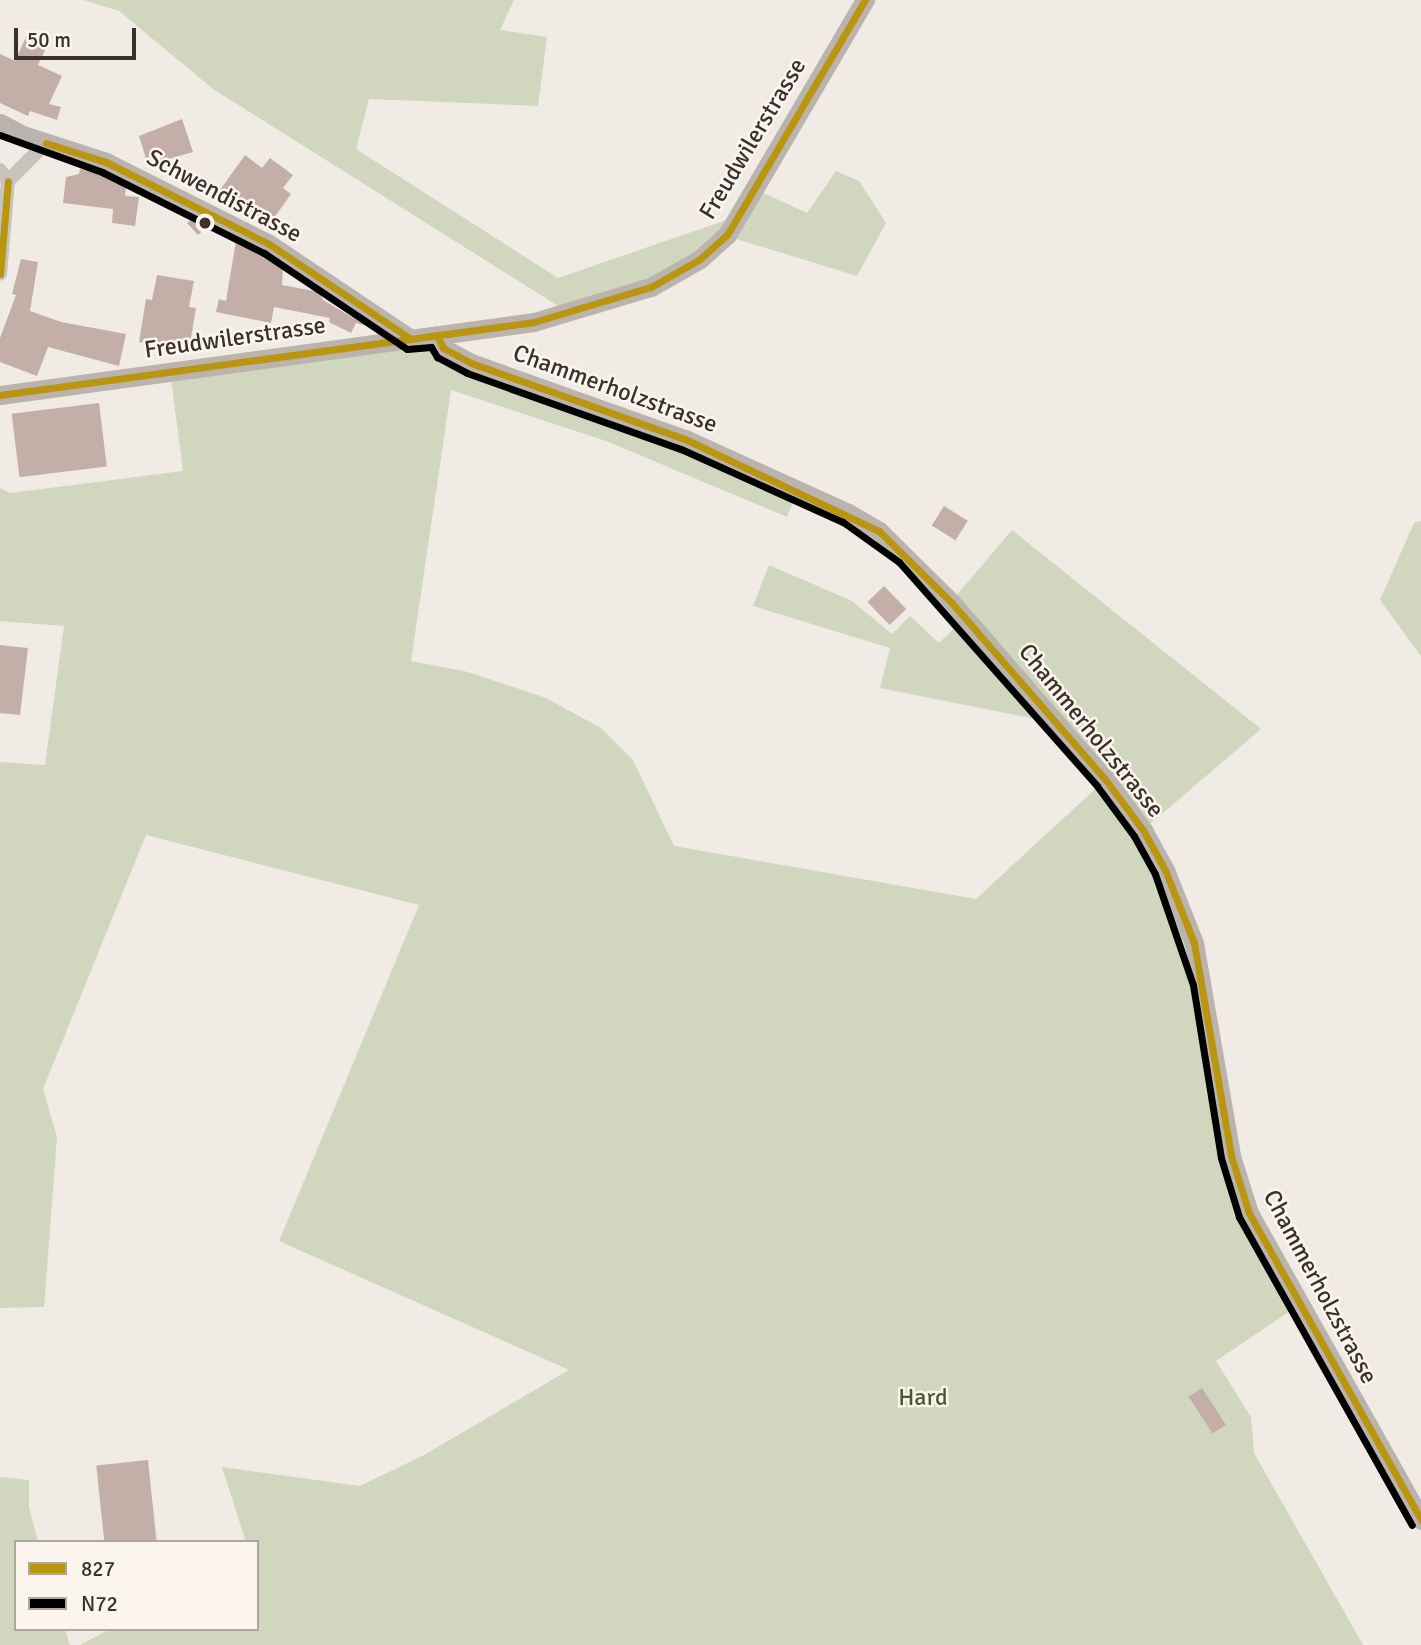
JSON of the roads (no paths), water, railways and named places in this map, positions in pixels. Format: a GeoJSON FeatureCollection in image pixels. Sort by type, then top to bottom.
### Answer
{"type":"FeatureCollection","features":[{"type":"Feature","properties":{"kind":"street","name":"Freudwilerstrasse"},"geometry":{"type":"LineString","coordinates":[[0,395],[411,339],[571,314],[651,287],[700,259],[727,236],[865,0]]}},
{"type":"Feature","properties":{"kind":"street","name":"Schwendistrasse"},"geometry":{"type":"LineString","coordinates":[[0,123],[46,143],[106,162],[269,244],[411,339]]}},
{"type":"Feature","properties":{"kind":"street"},"geometry":{"type":"LineString","coordinates":[[0,274],[4,176],[46,143]]}},
{"type":"Feature","properties":{"kind":"street","name":"Chammerholzstrasse"},"geometry":{"type":"LineString","coordinates":[[437,335],[443,348],[463,359],[685,439],[848,513],[879,531],[951,602],[1105,779],[1143,830],[1164,870],[1194,943],[1231,1156],[1249,1213],[1421,1520]]}},
{"type":"Feature","properties":{"kind":"park label","name":"Hard"},"geometry":{"type":"Point","coordinates":[923,1398]}}]}
